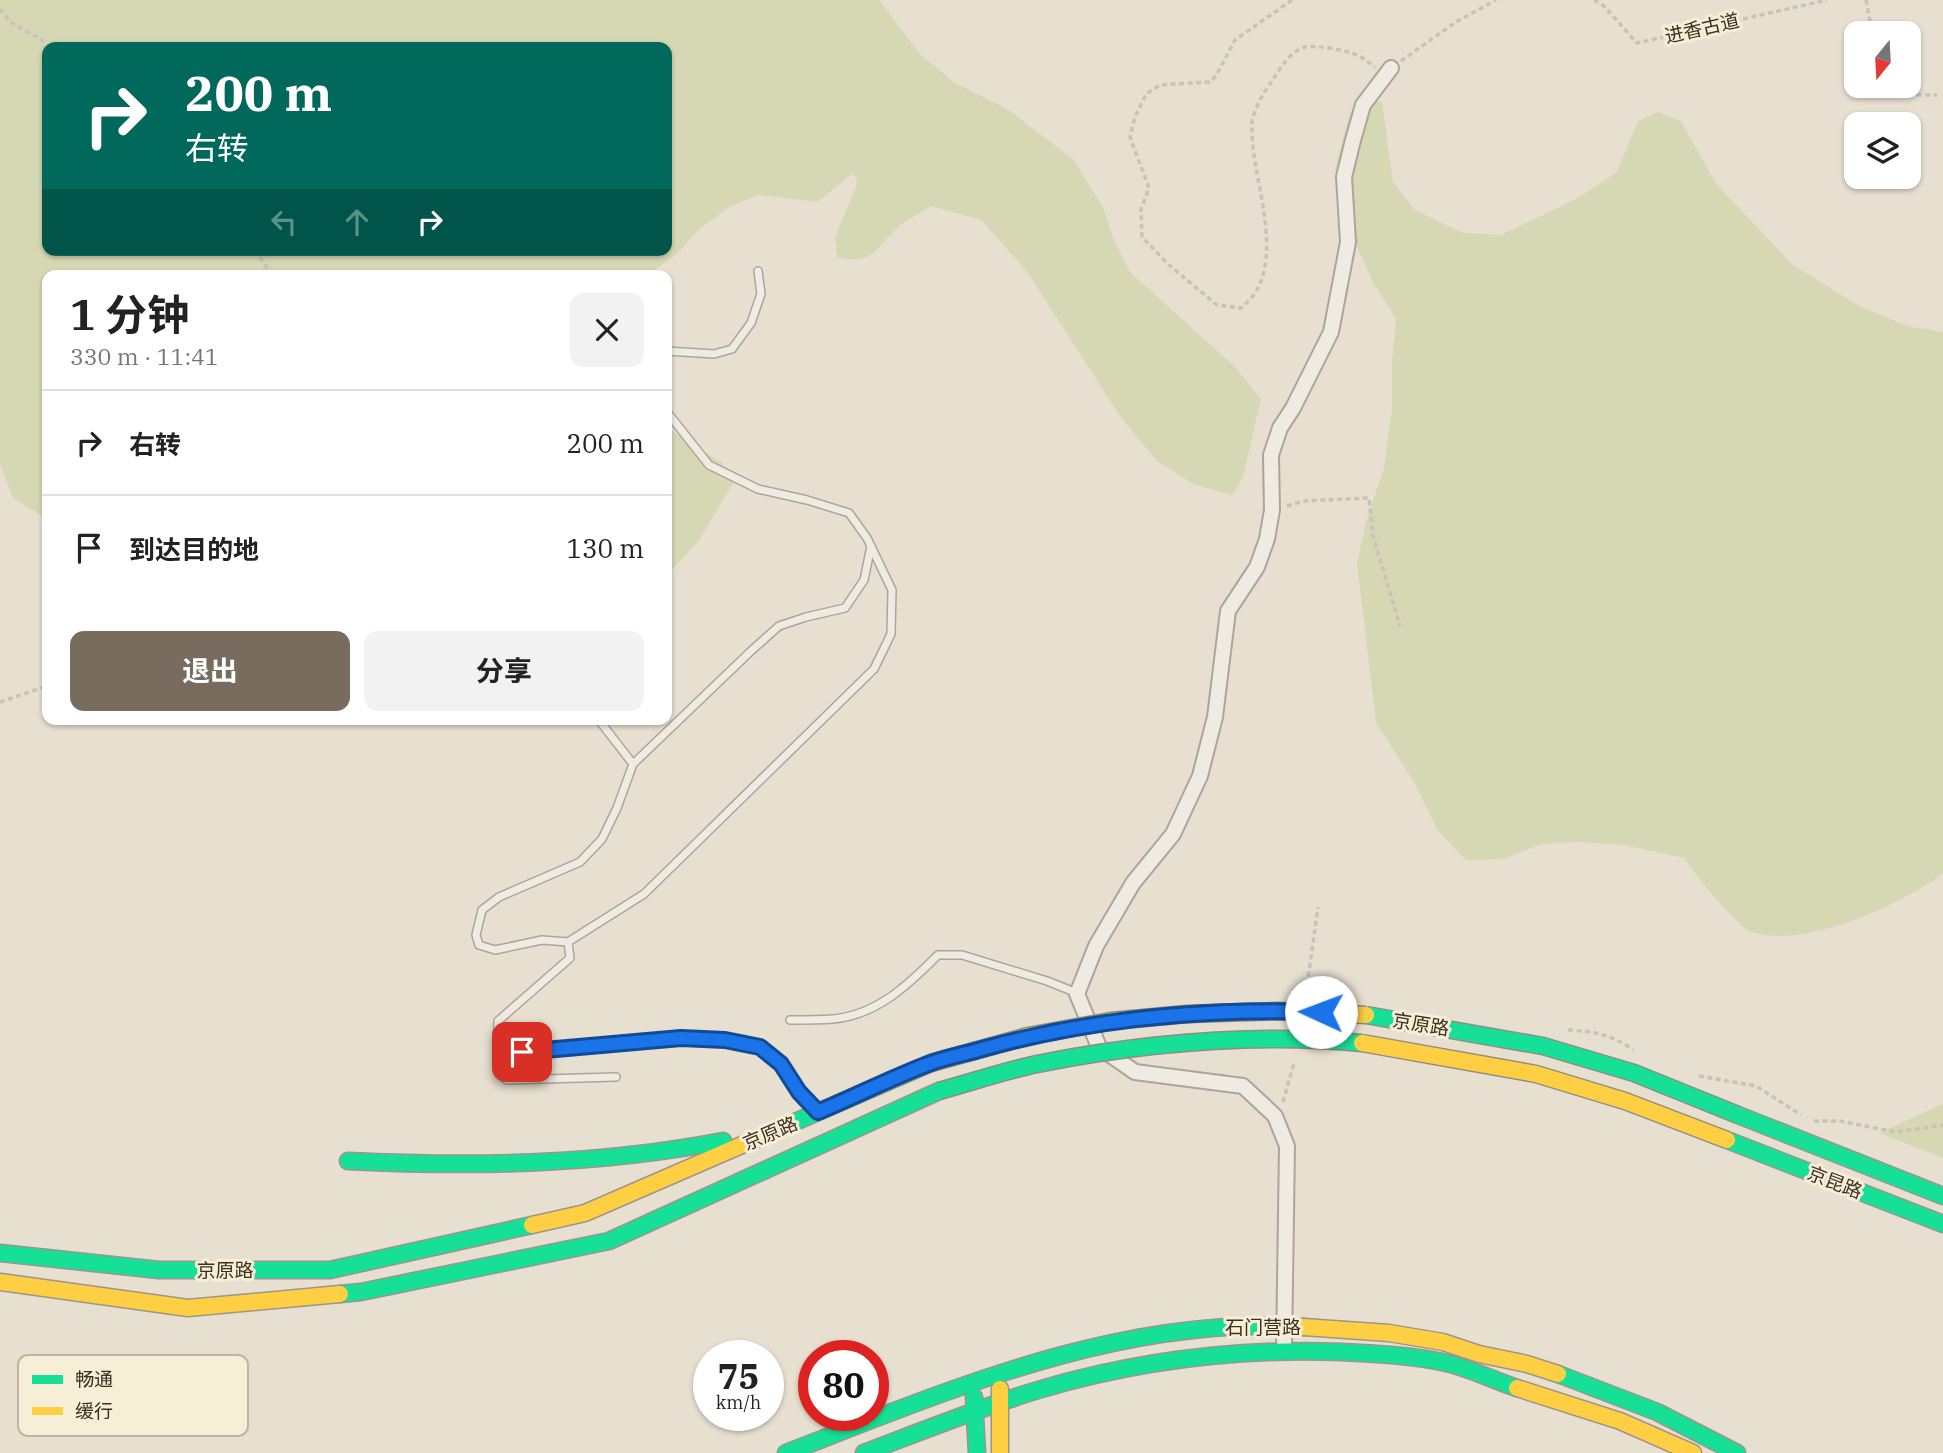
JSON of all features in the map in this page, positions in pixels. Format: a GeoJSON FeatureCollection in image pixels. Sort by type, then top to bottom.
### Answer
{"type":"FeatureCollection","features":[{"type":"Feature","properties":{"kind":"main road","name":"京原路"},"geometry":{"type":"LineString","coordinates":[[0,1253],[159,1270],[330,1270],[585,1213],[931,1063],[1028,1036],[1111,1021],[1187,1014],[1278,1011],[1363,1014],[1544,1046],[1634,1073],[1738,1115]]}},
{"type":"Feature","properties":{"kind":"main road","name":"京原路"},"geometry":{"type":"LineString","coordinates":[[0,1282],[188,1308],[361,1292],[401,1284],[609,1241],[939,1091],[1034,1065],[1116,1050],[1189,1043],[1278,1040],[1360,1043],[1536,1074],[1625,1101],[1727,1140]]}},
{"type":"Feature","properties":{"kind":"main road","name":"京昆路"},"geometry":{"type":"LineString","coordinates":[[1738,1115],[1943,1196]]}},
{"type":"Feature","properties":{"kind":"main road"},"geometry":{"type":"LineString","coordinates":[[348,1161],[493,1165],[586,1160],[691,1148],[779,1129]]}},
{"type":"Feature","properties":{"kind":"main road","name":"京昆路"},"geometry":{"type":"LineString","coordinates":[[1727,1140],[1943,1224]]}},
{"type":"Feature","properties":{"kind":"main road","name":"石门营路"},"geometry":{"type":"LineString","coordinates":[[786,1453],[973,1381],[1091,1347],[1218,1326],[1285,1326],[1365,1331],[1430,1339],[1527,1364],[1648,1407],[1737,1453]]}},
{"type":"Feature","properties":{"kind":"main road","name":"石门营路"},"geometry":{"type":"LineString","coordinates":[[863,1453],[974,1410],[1085,1377],[1160,1364],[1284,1350],[1390,1355],[1468,1368],[1492,1380],[1558,1398],[1624,1421],[1693,1453]]}},
{"type":"Feature","properties":{"kind":"main road"},"geometry":{"type":"LineString","coordinates":[[999,1374],[1000,1453]]}},
{"type":"Feature","properties":{"kind":"main road"},"geometry":{"type":"LineString","coordinates":[[973,1381],[977,1453]]}},
{"type":"Feature","properties":{"kind":"street"},"geometry":{"type":"LineString","coordinates":[[1284,1350],[1287,1146],[1275,1116],[1243,1086],[1135,1072],[1099,1047],[1077,994],[1096,946],[1133,884],[1173,834],[1200,776],[1215,717],[1228,611],[1257,567],[1267,539],[1272,510],[1271,455],[1280,428],[1293,408],[1331,331],[1348,242],[1344,177],[1353,140],[1363,106],[1389,71]]}},
{"type":"Feature","properties":{"kind":"lane"},"geometry":{"type":"LineString","coordinates":[[672,351],[713,354],[732,349],[751,323],[761,294],[758,271]]}},
{"type":"Feature","properties":{"kind":"lane"},"geometry":{"type":"LineString","coordinates":[[672,418],[709,465],[758,489],[849,513],[871,545],[892,590],[891,634],[874,669],[644,894],[568,943],[542,940],[495,950],[478,945],[476,935],[482,910],[499,897],[580,862],[602,839],[633,764],[779,626],[845,608],[864,580],[871,545]]}},
{"type":"Feature","properties":{"kind":"lane"},"geometry":{"type":"LineString","coordinates":[[603,725],[633,764]]}},
{"type":"Feature","properties":{"kind":"lane"},"geometry":{"type":"LineString","coordinates":[[568,943],[570,958],[498,1021],[499,1073],[507,1080],[616,1077]]}},
{"type":"Feature","properties":{"kind":"lane"},"geometry":{"type":"LineString","coordinates":[[790,1020],[836,1019],[877,1006],[908,985],[938,955],[961,955],[1047,981],[1077,994]]}},
{"type":"Feature","properties":{"kind":"lane"},"geometry":{"type":"LineString","coordinates":[[497,1056],[681,1038],[725,1040],[760,1047],[781,1064],[799,1092],[818,1112]]}},
{"type":"Feature","properties":{"kind":"path"},"geometry":{"type":"LineString","coordinates":[[1292,0],[1235,40],[1216,76],[1209,82],[1160,85],[1146,94],[1135,117],[1130,137],[1149,188],[1141,209],[1142,237],[1169,265],[1217,304],[1241,307],[1255,294],[1262,278],[1266,229],[1252,120],[1265,91],[1287,59],[1304,47],[1332,48],[1356,54],[1389,71],[1455,22],[1496,0]]}},
{"type":"Feature","properties":{"kind":"path","name":"进香古道"},"geometry":{"type":"LineString","coordinates":[[1594,0],[1604,6],[1637,43],[1827,0]]}},
{"type":"Feature","properties":{"kind":"path"},"geometry":{"type":"LineString","coordinates":[[1866,0],[1870,21]]}},
{"type":"Feature","properties":{"kind":"path"},"geometry":{"type":"LineString","coordinates":[[0,9],[10,22],[43,42]]}},
{"type":"Feature","properties":{"kind":"path"},"geometry":{"type":"LineString","coordinates":[[1922,94],[1937,95]]}},
{"type":"Feature","properties":{"kind":"path"},"geometry":{"type":"LineString","coordinates":[[1272,510],[1303,501],[1369,498],[1373,536],[1400,626]]}},
{"type":"Feature","properties":{"kind":"path"},"geometry":{"type":"LineString","coordinates":[[0,702],[42,688]]}},
{"type":"Feature","properties":{"kind":"green space"},"geometry":{"type":"Polygon","coordinates":[[[0,0],[879,0],[921,55],[955,83],[1009,110],[1074,160],[1104,209],[1113,238],[1130,272],[1235,367],[1261,399],[1243,477],[1232,495],[1195,485],[1157,461],[1122,419],[1026,270],[981,220],[931,206],[902,224],[868,256],[860,259],[837,258],[835,237],[856,187],[857,179],[852,174],[817,202],[759,195],[729,207],[697,231],[677,254],[654,270],[42,270],[42,516],[13,498],[0,464],[0,0]]]}},
{"type":"Feature","properties":{"kind":"green space"},"geometry":{"type":"Polygon","coordinates":[[[1362,97],[1382,102],[1393,182],[1415,210],[1463,233],[1501,235],[1578,198],[1617,172],[1638,121],[1658,112],[1681,121],[1716,184],[1793,265],[1859,306],[1907,326],[1943,332],[1943,873],[1903,898],[1849,922],[1794,935],[1769,935],[1742,926],[1684,858],[1624,845],[1578,842],[1542,844],[1504,859],[1466,860],[1438,831],[1414,782],[1376,722],[1357,563],[1366,522],[1384,468],[1392,409],[1396,319],[1373,282],[1353,238],[1341,204],[1335,167],[1350,113],[1362,97]]]}},
{"type":"Feature","properties":{"kind":"green space"},"geometry":{"type":"Polygon","coordinates":[[[672,431],[722,463],[734,482],[698,542],[672,570],[672,431]]]}},
{"type":"Feature","properties":{"kind":"green space"},"geometry":{"type":"Polygon","coordinates":[[[1943,1104],[1943,1158],[1879,1133],[1943,1104]]]}},
{"type":"Feature","properties":{"kind":"traffic: fast"},"geometry":{"type":"LineString","coordinates":[[1366,1015],[1543,1046],[1634,1073],[1738,1115]]}},
{"type":"Feature","properties":{"kind":"traffic: fast"},"geometry":{"type":"LineString","coordinates":[[939,1091],[1037,1064],[1158,1045],[1281,1039],[1362,1043]]}},
{"type":"Feature","properties":{"kind":"traffic: fast"},"geometry":{"type":"LineString","coordinates":[[751,1141],[931,1063]]}},
{"type":"Feature","properties":{"kind":"traffic: fast"},"geometry":{"type":"LineString","coordinates":[[340,1294],[609,1241],[939,1091]]}},
{"type":"Feature","properties":{"kind":"traffic: fast"},"geometry":{"type":"LineString","coordinates":[[1738,1115],[1943,1196]]}},
{"type":"Feature","properties":{"kind":"traffic: fast"},"geometry":{"type":"LineString","coordinates":[[1727,1140],[1943,1224]]}},
{"type":"Feature","properties":{"kind":"traffic: fast"},"geometry":{"type":"LineString","coordinates":[[348,1161],[442,1164],[536,1162],[629,1155],[723,1141]]}},
{"type":"Feature","properties":{"kind":"traffic: fast"},"geometry":{"type":"LineString","coordinates":[[0,1253],[159,1270],[330,1270],[532,1225]]}},
{"type":"Feature","properties":{"kind":"traffic: fast"},"geometry":{"type":"LineString","coordinates":[[786,1453],[975,1382],[1104,1345],[1170,1333],[1237,1326],[1304,1327]]}},
{"type":"Feature","properties":{"kind":"traffic: fast"},"geometry":{"type":"LineString","coordinates":[[864,1453],[994,1404],[1075,1380],[1150,1364],[1227,1355],[1304,1351],[1405,1356],[1452,1364],[1517,1388]]}},
{"type":"Feature","properties":{"kind":"traffic: fast"},"geometry":{"type":"LineString","coordinates":[[1558,1374],[1657,1412],[1737,1453]]}},
{"type":"Feature","properties":{"kind":"traffic: fast"},"geometry":{"type":"LineString","coordinates":[[974,1397],[977,1453]]}},
{"type":"Feature","properties":{"kind":"traffic: slow"},"geometry":{"type":"LineString","coordinates":[[931,1063],[1028,1036],[1111,1021],[1187,1014],[1278,1011],[1366,1015]]}},
{"type":"Feature","properties":{"kind":"traffic: slow"},"geometry":{"type":"LineString","coordinates":[[1362,1043],[1536,1074],[1625,1101],[1727,1140]]}},
{"type":"Feature","properties":{"kind":"traffic: slow"},"geometry":{"type":"LineString","coordinates":[[532,1225],[585,1213],[751,1141]]}},
{"type":"Feature","properties":{"kind":"traffic: slow"},"geometry":{"type":"LineString","coordinates":[[0,1282],[188,1308],[340,1294]]}},
{"type":"Feature","properties":{"kind":"traffic: slow"},"geometry":{"type":"LineString","coordinates":[[1304,1327],[1389,1333],[1443,1342],[1558,1374]]}},
{"type":"Feature","properties":{"kind":"traffic: slow"},"geometry":{"type":"LineString","coordinates":[[1517,1388],[1620,1421],[1693,1453]]}},
{"type":"Feature","properties":{"kind":"traffic: slow"},"geometry":{"type":"LineString","coordinates":[[1000,1389],[1000,1453]]}},
{"type":"Feature","properties":{"kind":"route"},"geometry":{"type":"LineString","coordinates":[[522,1052],[681,1038],[725,1040],[760,1047],[781,1064],[799,1092],[818,1112],[931,1063],[1028,1036],[1111,1021],[1187,1014],[1321,1012]]}}]}
